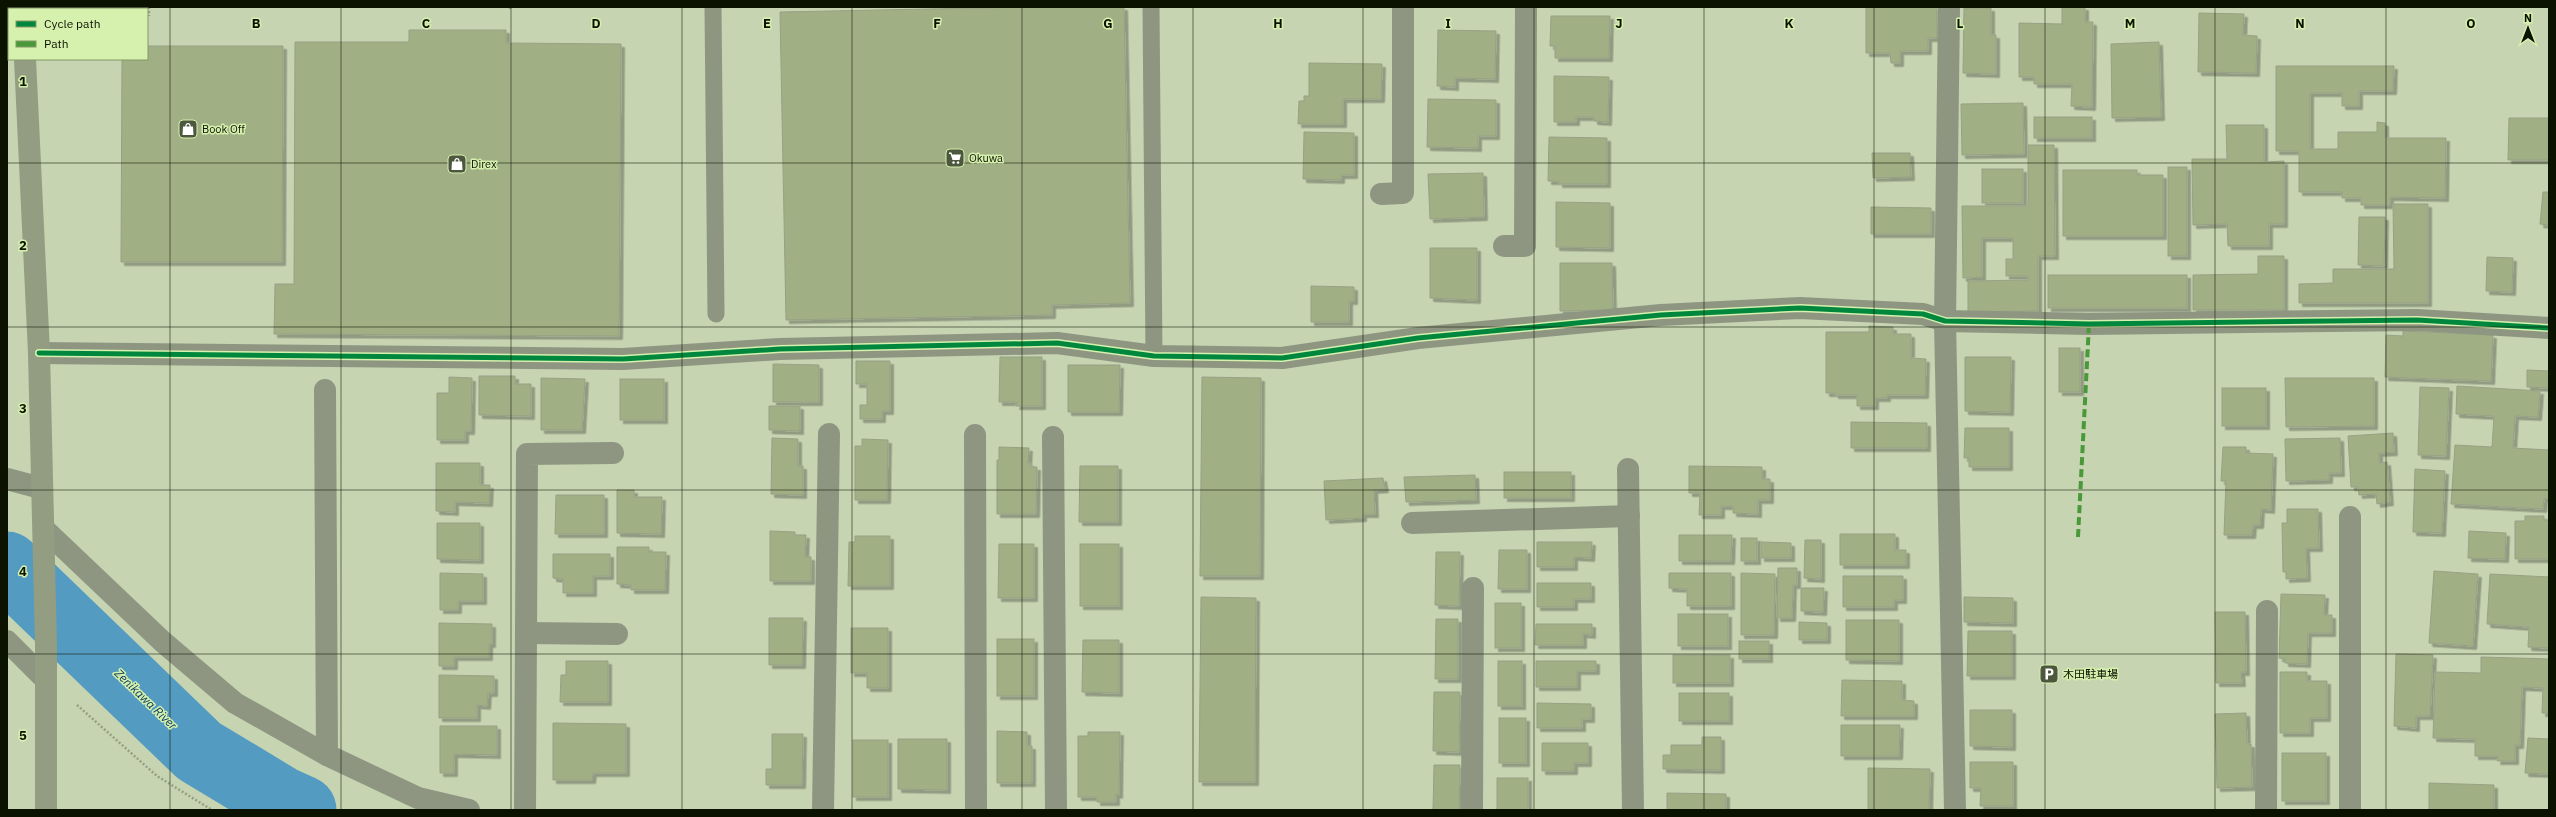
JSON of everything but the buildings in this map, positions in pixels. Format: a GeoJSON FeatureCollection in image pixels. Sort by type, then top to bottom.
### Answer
{"type":"FeatureCollection","features":[{"type":"Feature","properties":{"kind":"street"},"geometry":{"type":"LineString","coordinates":[[1381,194],[1403,193],[1403,7]]}},
{"type":"Feature","properties":{"kind":"street"},"geometry":{"type":"LineString","coordinates":[[1504,246],[1524,246],[1526,7]]}},
{"type":"Feature","properties":{"kind":"street"},"geometry":{"type":"LineString","coordinates":[[1949,7],[1945,321],[1955,810]]}},
{"type":"Feature","properties":{"kind":"street"},"geometry":{"type":"LineString","coordinates":[[24,60],[39,353],[41,488],[44,539],[46,645],[46,810]]}},
{"type":"Feature","properties":{"kind":"street"},"geometry":{"type":"LineString","coordinates":[[39,353],[623,359],[780,349],[1057,343],[1154,356],[1282,358],[1418,338],[1661,315],[1800,308],[1923,314],[1945,321],[2089,324],[2417,320],[2549,328]]}},
{"type":"Feature","properties":{"kind":"street"},"geometry":{"type":"LineString","coordinates":[[325,390],[327,755]]}},
{"type":"Feature","properties":{"kind":"street"},"geometry":{"type":"LineString","coordinates":[[822,810],[829,434]]}},
{"type":"Feature","properties":{"kind":"street"},"geometry":{"type":"LineString","coordinates":[[975,435],[976,810]]}},
{"type":"Feature","properties":{"kind":"street"},"geometry":{"type":"LineString","coordinates":[[1053,437],[1056,810]]}},
{"type":"Feature","properties":{"kind":"street"},"geometry":{"type":"LineString","coordinates":[[525,810],[527,454],[613,454]]}},
{"type":"Feature","properties":{"kind":"street"},"geometry":{"type":"LineString","coordinates":[[1628,469],[1633,810]]}},
{"type":"Feature","properties":{"kind":"street"},"geometry":{"type":"LineString","coordinates":[[7,479],[41,488]]}},
{"type":"Feature","properties":{"kind":"street"},"geometry":{"type":"LineString","coordinates":[[1412,523],[1629,516]]}},
{"type":"Feature","properties":{"kind":"street"},"geometry":{"type":"LineString","coordinates":[[2350,518],[2350,810]]}},
{"type":"Feature","properties":{"kind":"street"},"geometry":{"type":"LineString","coordinates":[[44,539],[235,703],[327,755],[418,798],[469,810]]}},
{"type":"Feature","properties":{"kind":"street"},"geometry":{"type":"LineString","coordinates":[[1472,810],[1473,588]]}},
{"type":"Feature","properties":{"kind":"street"},"geometry":{"type":"LineString","coordinates":[[2266,810],[2267,611]]}},
{"type":"Feature","properties":{"kind":"street"},"geometry":{"type":"LineString","coordinates":[[526,633],[616,634]]}},
{"type":"Feature","properties":{"kind":"street"},"geometry":{"type":"LineString","coordinates":[[7,641],[46,680]]}},
{"type":"Feature","properties":{"kind":"lane"},"geometry":{"type":"LineString","coordinates":[[713,7],[716,314]]}},
{"type":"Feature","properties":{"kind":"lane"},"geometry":{"type":"LineString","coordinates":[[1151,7],[1154,356]]}},
{"type":"Feature","properties":{"kind":"path"},"geometry":{"type":"LineString","coordinates":[[149,7],[149,16]]}},
{"type":"Feature","properties":{"kind":"path"},"geometry":{"type":"LineString","coordinates":[[46,680],[93,718],[157,776],[212,810]]}},
{"type":"Feature","properties":{"kind":"waterway","name":"Zenikawa River"},"geometry":{"type":"LineString","coordinates":[[7,566],[199,751],[282,801],[302,810]]}},
{"type":"Feature","properties":{"kind":"waterway"},"geometry":{"type":"LineString","coordinates":[[66,596],[70,625]]}},
{"type":"Feature","properties":{"kind":"marked path"},"geometry":{"type":"LineString","coordinates":[[2078,537],[2089,324]]}},
{"type":"Feature","properties":{"kind":"cycle path"},"geometry":{"type":"LineString","coordinates":[[39,353],[623,359],[780,349],[1057,343],[1154,356],[1282,358],[1418,338],[1661,315],[1800,308],[1923,314],[1945,321],[2089,324],[2417,320],[2549,328]]}},
{"type":"Feature","properties":{"kind":"place","name":"Book Off"},"geometry":{"type":"Point","coordinates":[188,129]}},
{"type":"Feature","properties":{"kind":"place","name":"Okuwa"},"geometry":{"type":"Point","coordinates":[955,158]}},
{"type":"Feature","properties":{"kind":"place","name":"Direx"},"geometry":{"type":"Point","coordinates":[457,164]}},
{"type":"Feature","properties":{"kind":"place","name":"木田駐車場"},"geometry":{"type":"Point","coordinates":[2049,674]}}]}
